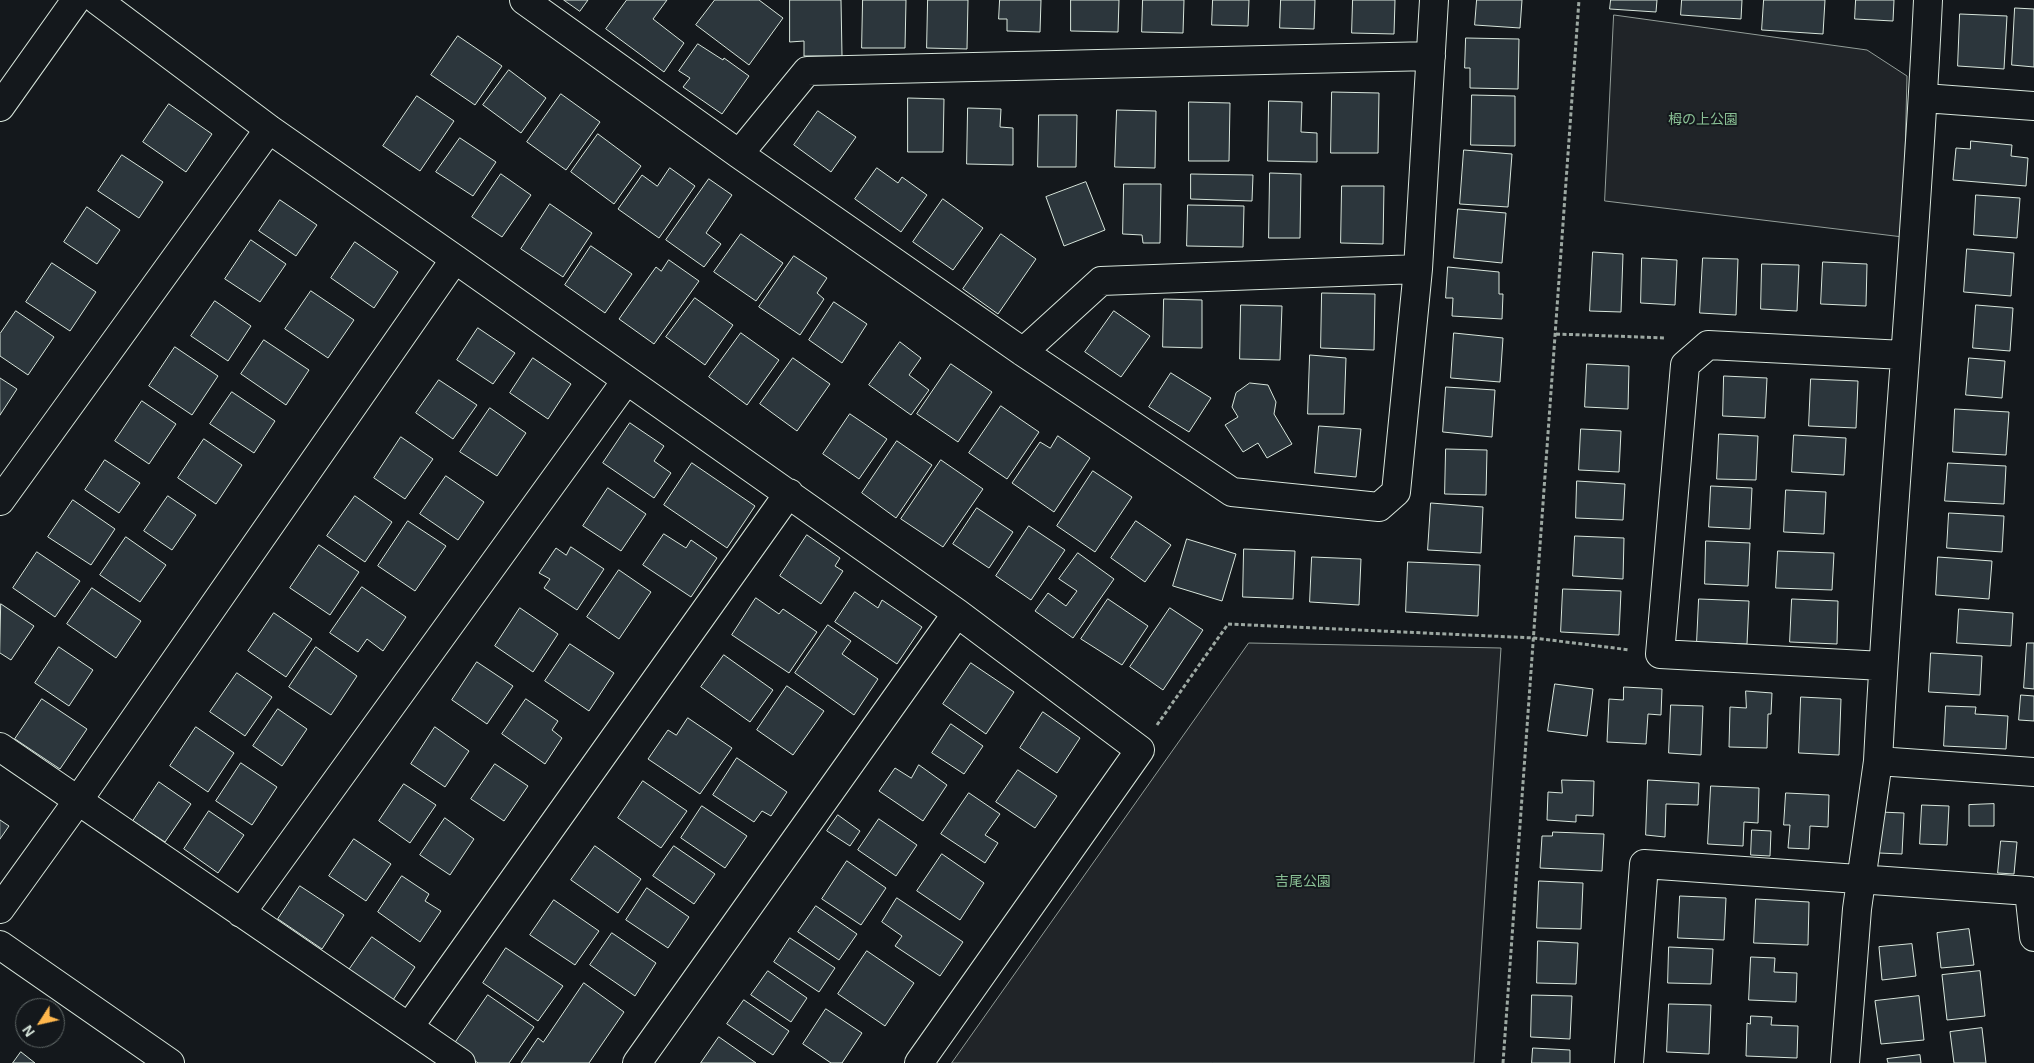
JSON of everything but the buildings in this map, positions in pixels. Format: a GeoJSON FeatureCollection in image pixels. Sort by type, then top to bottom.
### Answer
{"type":"FeatureCollection","features":[{"type":"Feature","properties":{"kind":"street"},"geometry":{"type":"LineString","coordinates":[[0,108],[76,0]]}},
{"type":"Feature","properties":{"kind":"street"},"geometry":{"type":"LineString","coordinates":[[97,0],[269,129],[789,493],[957,614],[1140,750],[919,1063]]}},
{"type":"Feature","properties":{"kind":"street"},"geometry":{"type":"LineString","coordinates":[[524,0],[739,154],[1024,352],[1232,492],[1380,506],[1396,492],[1418,269],[1434,0]]}},
{"type":"Feature","properties":{"kind":"street"},"geometry":{"type":"LineString","coordinates":[[1846,1063],[1861,880],[1878,761],[1904,355],[1924,98],[1928,0]]}},
{"type":"Feature","properties":{"kind":"street"},"geometry":{"type":"LineString","coordinates":[[739,154],[806,71],[1431,56]]}},
{"type":"Feature","properties":{"kind":"street"},"geometry":{"type":"LineString","coordinates":[[1924,98],[2034,106]]}},
{"type":"Feature","properties":{"kind":"street"},"geometry":{"type":"LineString","coordinates":[[0,500],[269,129]]}},
{"type":"Feature","properties":{"kind":"street"},"geometry":{"type":"LineString","coordinates":[[0,909],[77,802],[456,259]]}},
{"type":"Feature","properties":{"kind":"street"},"geometry":{"type":"LineString","coordinates":[[1024,352],[1101,281],[1418,269]]}},
{"type":"Feature","properties":{"kind":"street"},"geometry":{"type":"LineString","coordinates":[[1883,666],[1660,654],[1685,365],[1708,344],[1904,355]]}},
{"type":"Feature","properties":{"kind":"street"},"geometry":{"type":"LineString","coordinates":[[241,913],[626,380]]}},
{"type":"Feature","properties":{"kind":"street"},"geometry":{"type":"LineString","coordinates":[[409,1027],[789,493]]}},
{"type":"Feature","properties":{"kind":"street"},"geometry":{"type":"LineString","coordinates":[[637,1063],[957,614]]}},
{"type":"Feature","properties":{"kind":"street"},"geometry":{"type":"LineString","coordinates":[[0,747],[77,802],[461,1063]]}},
{"type":"Feature","properties":{"kind":"street"},"geometry":{"type":"LineString","coordinates":[[1878,761],[2034,772]]}},
{"type":"Feature","properties":{"kind":"street"},"geometry":{"type":"LineString","coordinates":[[1630,1063],[1644,864],[2029,891],[2034,937]]}},
{"type":"Feature","properties":{"kind":"street"},"geometry":{"type":"LineString","coordinates":[[0,945],[170,1063]]}},
{"type":"Feature","properties":{"kind":"path"},"geometry":{"type":"LineString","coordinates":[[1503,1063],[1579,0]]}},
{"type":"Feature","properties":{"kind":"path"},"geometry":{"type":"LineString","coordinates":[[1556,334],[1675,339],[1697,354]]}},
{"type":"Feature","properties":{"kind":"path"},"geometry":{"type":"LineString","coordinates":[[1140,750],[1228,624],[1534,638],[1660,654]]}},
{"type":"Feature","properties":{"kind":"green space","name":"栂の上公園"},"geometry":{"type":"Polygon","coordinates":[[[1614,15],[1867,50],[1907,76],[1903,237],[1605,201],[1614,15]]]}},
{"type":"Feature","properties":{"kind":"green space","name":"吉尾公園"},"geometry":{"type":"Polygon","coordinates":[[[1249,643],[1501,648],[1474,1063],[952,1063],[1249,643]]]}}]}
